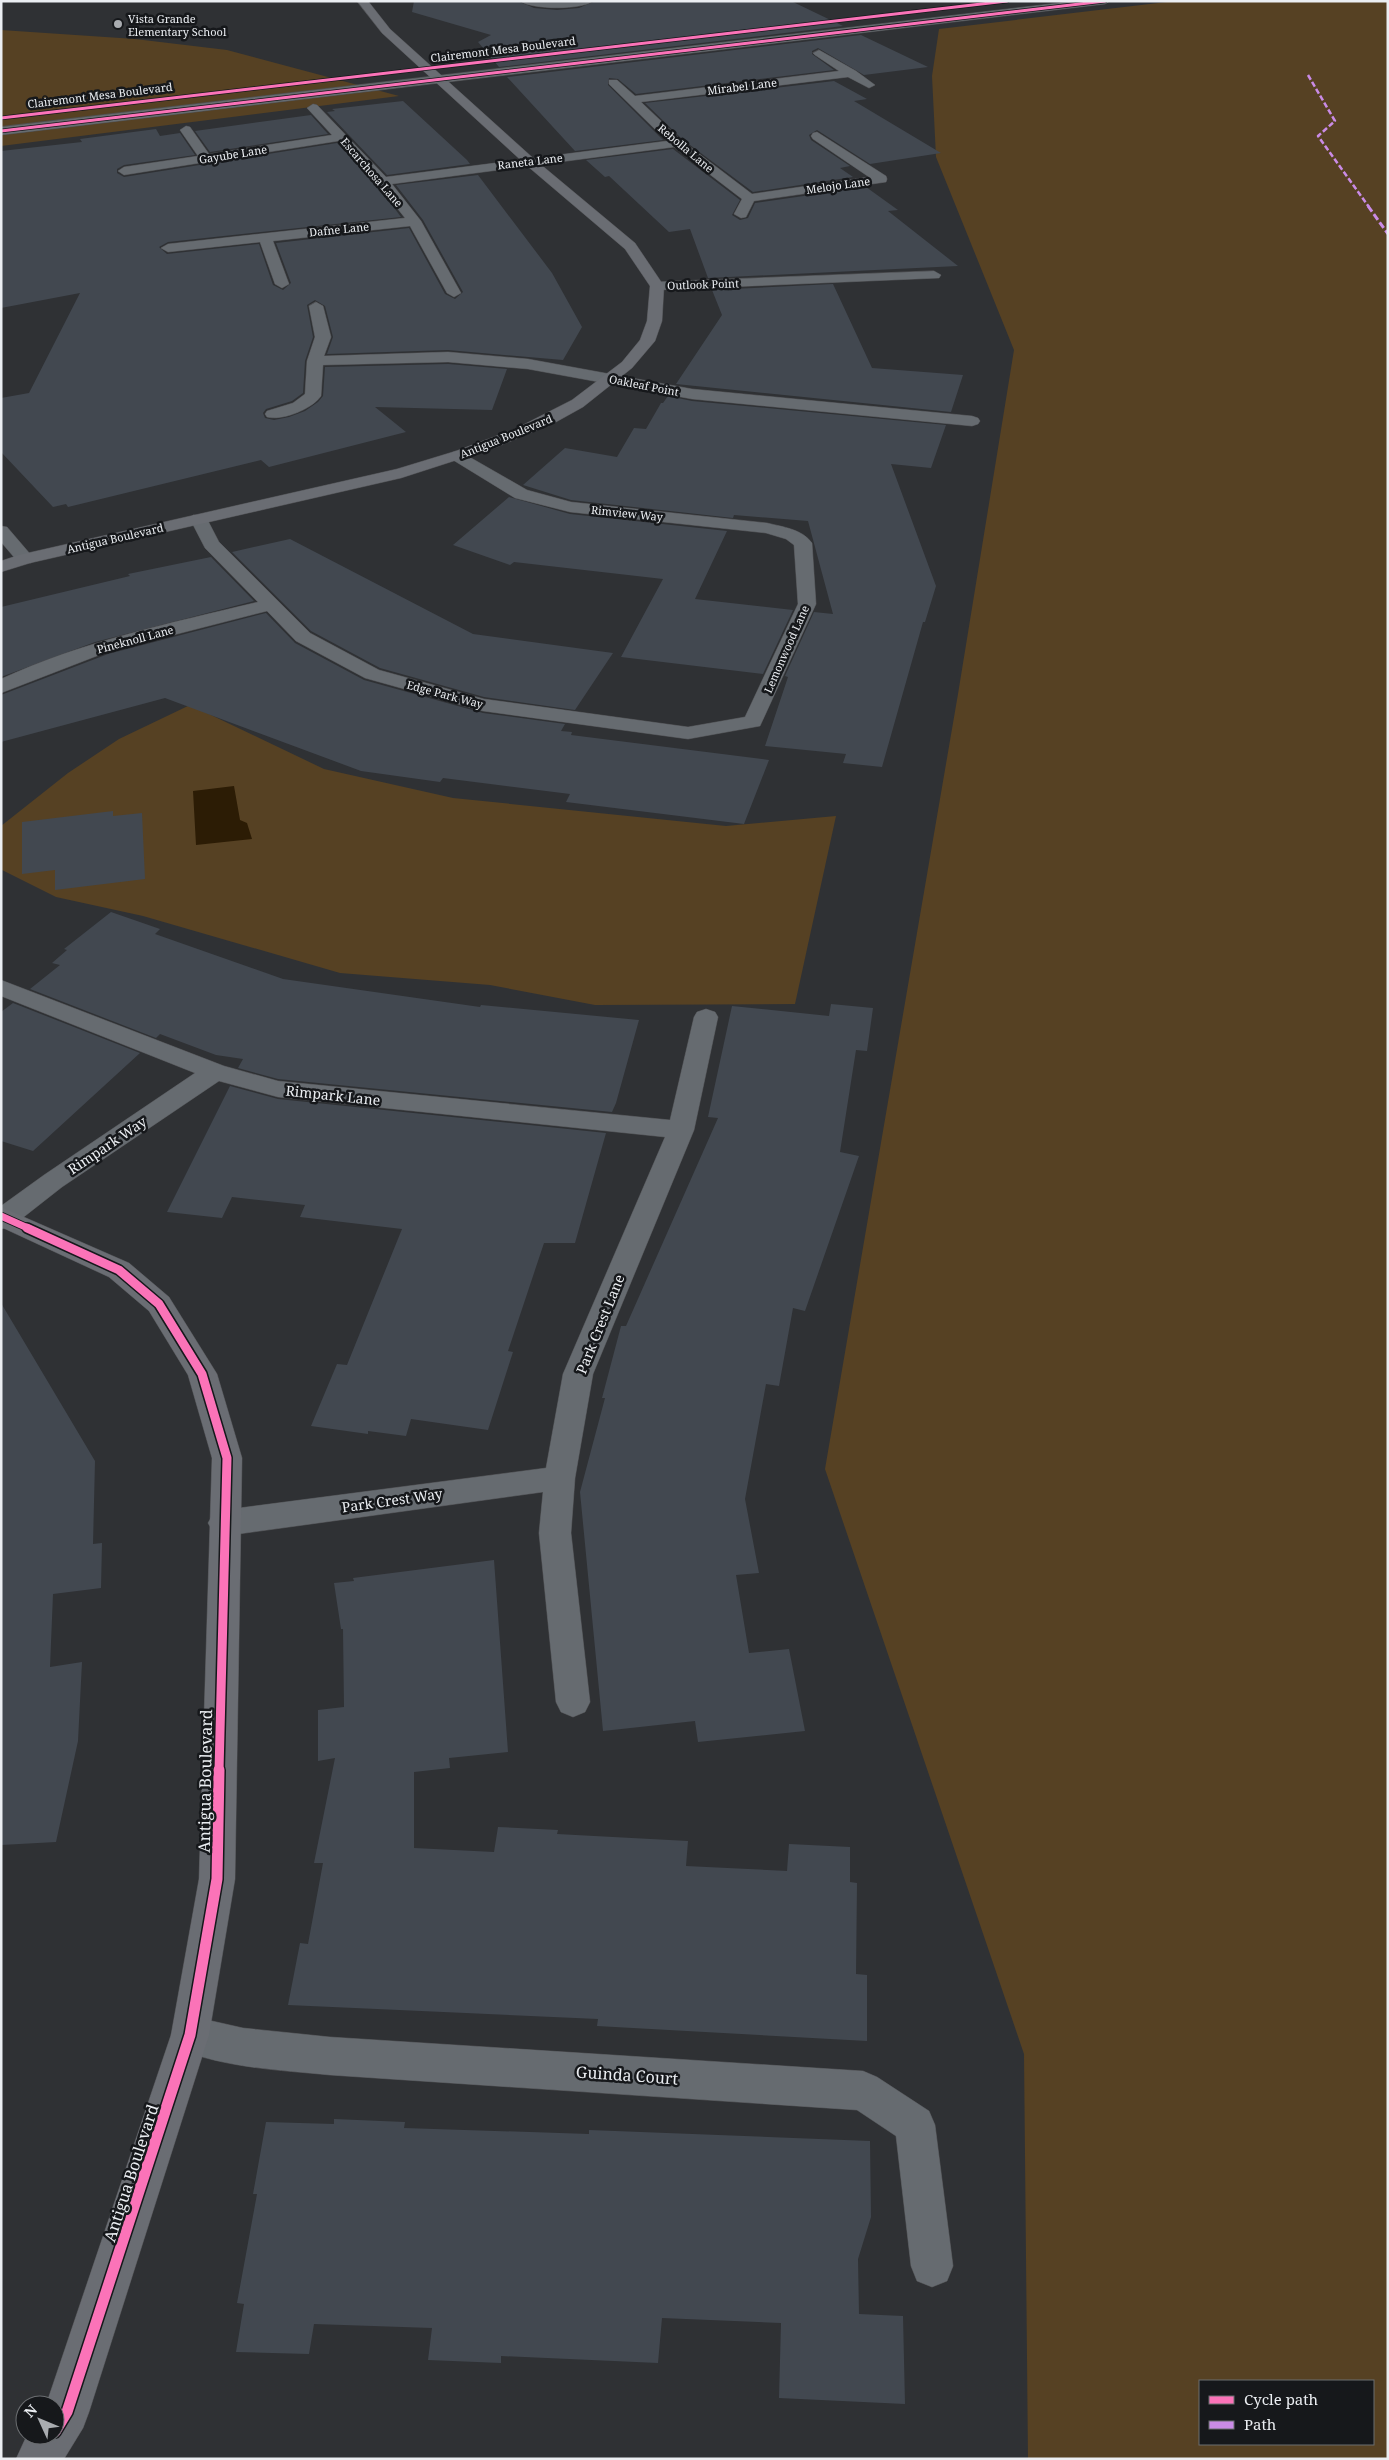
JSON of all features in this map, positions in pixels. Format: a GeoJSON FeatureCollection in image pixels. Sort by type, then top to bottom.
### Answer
{"type":"FeatureCollection","features":[{"type":"Feature","properties":{"kind":"main road","name":"Clairemont Mesa Boulevard"},"geometry":{"type":"LineString","coordinates":[[1,118],[1007,1]]}},
{"type":"Feature","properties":{"kind":"main road","name":"Clairemont Mesa Boulevard"},"geometry":{"type":"LineString","coordinates":[[1,131],[1105,1]]}},
{"type":"Feature","properties":{"kind":"street"},"geometry":{"type":"LineString","coordinates":[[362,1],[386,31],[529,161],[630,246],[657,286]]}},
{"type":"Feature","properties":{"kind":"street"},"geometry":{"type":"LineString","coordinates":[[525,1],[555,5],[588,1]]}},
{"type":"Feature","properties":{"kind":"street"},"geometry":{"type":"LineString","coordinates":[[818,54],[869,84]]}},
{"type":"Feature","properties":{"kind":"street","name":"Mirabel Lane"},"geometry":{"type":"LineString","coordinates":[[632,100],[852,73]]}},
{"type":"Feature","properties":{"kind":"street","name":"Rebolla Lane"},"geometry":{"type":"LineString","coordinates":[[613,82],[677,142],[749,198]]}},
{"type":"Feature","properties":{"kind":"street","name":"Escarchosa Lane"},"geometry":{"type":"LineString","coordinates":[[313,108],[383,181],[414,221],[454,293]]}},
{"type":"Feature","properties":{"kind":"street"},"geometry":{"type":"LineString","coordinates":[[186,130],[206,158]]}},
{"type":"Feature","properties":{"kind":"street","name":"Melojo Lane"},"geometry":{"type":"LineString","coordinates":[[749,198],[881,179],[818,136]]}},
{"type":"Feature","properties":{"kind":"street","name":"Gayube Lane"},"geometry":{"type":"LineString","coordinates":[[124,171],[342,137]]}},
{"type":"Feature","properties":{"kind":"street","name":"Raneta Lane"},"geometry":{"type":"LineString","coordinates":[[383,181],[677,142]]}},
{"type":"Feature","properties":{"kind":"street"},"geometry":{"type":"LineString","coordinates":[[741,214],[749,198]]}},
{"type":"Feature","properties":{"kind":"street","name":"Dafne Lane"},"geometry":{"type":"LineString","coordinates":[[168,248],[414,221]]}},
{"type":"Feature","properties":{"kind":"street"},"geometry":{"type":"LineString","coordinates":[[265,237],[282,284]]}},
{"type":"Feature","properties":{"kind":"street","name":"Outlook Point"},"geometry":{"type":"LineString","coordinates":[[657,286],[934,275]]}},
{"type":"Feature","properties":{"kind":"street","name":"Antigua Boulevard"},"geometry":{"type":"LineString","coordinates":[[1,567],[24,559],[401,472],[459,456],[546,422],[580,402],[612,379],[637,354],[652,332],[657,286]]}},
{"type":"Feature","properties":{"kind":"street"},"geometry":{"type":"LineString","coordinates":[[273,414],[299,406],[312,396],[315,361],[322,337],[316,306]]}},
{"type":"Feature","properties":{"kind":"street","name":"Oakleaf Point"},"geometry":{"type":"LineString","coordinates":[[315,361],[448,357],[528,364],[692,394],[972,421]]}},
{"type":"Feature","properties":{"kind":"street","name":"Rimview Way"},"geometry":{"type":"LineString","coordinates":[[459,456],[521,494],[570,507],[767,528],[792,534],[803,543]]}},
{"type":"Feature","properties":{"kind":"street","name":"Edge Park Way"},"geometry":{"type":"LineString","coordinates":[[199,520],[211,544],[303,637],[372,674],[483,705],[688,733],[752,722]]}},
{"type":"Feature","properties":{"kind":"street"},"geometry":{"type":"LineString","coordinates":[[1,530],[24,559]]}},
{"type":"Feature","properties":{"kind":"street","name":"Lemonwood Lane"},"geometry":{"type":"LineString","coordinates":[[752,722],[807,604],[803,543]]}},
{"type":"Feature","properties":{"kind":"street","name":"Pineknoll Lane"},"geometry":{"type":"LineString","coordinates":[[1,686],[91,650],[272,604]]}},
{"type":"Feature","properties":{"kind":"street","name":"Rimpark Lane"},"geometry":{"type":"LineString","coordinates":[[1,987],[215,1072],[278,1089],[681,1130]]}},
{"type":"Feature","properties":{"kind":"street","name":"Park Crest Lane"},"geometry":{"type":"LineString","coordinates":[[573,1702],[555,1533],[560,1478],[578,1374],[681,1130],[706,1017]]}},
{"type":"Feature","properties":{"kind":"street","name":"Rimpark Way"},"geometry":{"type":"LineString","coordinates":[[2,1218],[215,1072]]}},
{"type":"Feature","properties":{"kind":"street","name":"Antigua Boulevard"},"geometry":{"type":"LineString","coordinates":[[2,1218],[119,1270],[159,1304],[202,1374],[227,1458],[217,1879],[190,2035],[65,2415]]}},
{"type":"Feature","properties":{"kind":"street","name":"Park Crest Way"},"geometry":{"type":"LineString","coordinates":[[224,1523],[560,1478]]}},
{"type":"Feature","properties":{"kind":"street","name":"Guinda Court"},"geometry":{"type":"LineString","coordinates":[[190,2035],[243,2048],[330,2056],[863,2091],[915,2125],[932,2266]]}},
{"type":"Feature","properties":{"kind":"street","name":"Antigua Boulevard"},"geometry":{"type":"LineString","coordinates":[[38,2459],[47,2445]]}},
{"type":"Feature","properties":{"kind":"shaded area"},"geometry":{"type":"Polygon","coordinates":[[[1175,1],[1388,1],[1388,2459],[1028,2459],[1024,2054],[825,1469],[958,694],[1014,350],[936,157],[932,76],[939,29],[1175,1]]]}},
{"type":"Feature","properties":{"kind":"shaded area"},"geometry":{"type":"Polygon","coordinates":[[[1,30],[135,39],[227,50],[399,96],[1,146],[1,30]]]}},
{"type":"Feature","properties":{"kind":"shaded area"},"geometry":{"type":"Polygon","coordinates":[[[190,705],[324,769],[453,798],[726,826],[836,816],[795,1004],[595,1005],[490,985],[340,973],[143,916],[56,897],[2,870],[1,826],[68,773],[119,739],[190,705]]]}},
{"type":"Feature","properties":{"kind":"shaded area"},"geometry":{"type":"Polygon","coordinates":[[[234,786],[240,820],[247,823],[252,839],[196,845],[193,791],[234,786]]]}},
{"type":"Feature","properties":{"kind":"building"},"geometry":{"type":"Polygon","coordinates":[[[414,1],[518,1],[534,8],[557,10],[579,8],[595,1],[791,1],[843,26],[499,67],[478,42],[491,35],[412,12],[414,1]]]}},
{"type":"Feature","properties":{"kind":"building"},"geometry":{"type":"Polygon","coordinates":[[[861,35],[928,67],[864,75],[818,48],[812,51],[812,54],[834,70],[636,94],[618,79],[609,78],[608,85],[663,140],[575,151],[507,77],[861,35]]]}},
{"type":"Feature","properties":{"kind":"building"},"geometry":{"type":"Polygon","coordinates":[[[834,81],[867,99],[854,101],[941,153],[870,164],[817,130],[809,135],[811,140],[850,166],[840,168],[853,177],[753,192],[682,139],[645,103],[834,81]]]}},
{"type":"Feature","properties":{"kind":"building"},"geometry":{"type":"Polygon","coordinates":[[[403,101],[470,164],[387,175],[327,112],[335,111],[332,109],[403,101]]]}},
{"type":"Feature","properties":{"kind":"building"},"geometry":{"type":"Polygon","coordinates":[[[311,115],[328,134],[210,152],[195,131],[311,115]]]}},
{"type":"Feature","properties":{"kind":"building"},"geometry":{"type":"Polygon","coordinates":[[[156,129],[160,136],[180,133],[195,155],[124,165],[117,169],[117,173],[124,177],[337,143],[377,185],[401,217],[168,242],[159,247],[167,254],[259,244],[273,285],[283,290],[291,283],[276,243],[409,228],[445,294],[455,299],[463,292],[423,220],[396,185],[478,175],[552,273],[582,327],[563,360],[448,350],[327,354],[333,337],[325,306],[315,300],[307,305],[313,337],[305,361],[303,393],[292,401],[266,409],[263,413],[265,418],[274,420],[289,417],[305,411],[318,402],[323,396],[325,367],[448,364],[507,369],[492,410],[375,407],[406,432],[269,467],[261,460],[68,507],[66,504],[53,507],[1,452],[1,398],[29,393],[80,293],[1,308],[1,151],[82,142],[80,139],[156,129]]]}},
{"type":"Feature","properties":{"kind":"building"},"geometry":{"type":"Polygon","coordinates":[[[673,149],[740,200],[732,215],[740,220],[748,218],[755,203],[866,187],[898,210],[888,211],[958,266],[708,278],[690,229],[669,232],[609,176],[605,177],[586,160],[673,149]]]}},
{"type":"Feature","properties":{"kind":"building"},"geometry":{"type":"Polygon","coordinates":[[[833,284],[872,368],[963,375],[951,412],[676,384],[722,315],[712,290],[833,284]]]}},
{"type":"Feature","properties":{"kind":"building"},"geometry":{"type":"Polygon","coordinates":[[[668,396],[692,401],[946,425],[931,468],[891,464],[936,586],[925,622],[923,622],[882,767],[843,763],[846,754],[765,746],[788,677],[785,676],[814,612],[833,614],[808,521],[734,515],[733,518],[571,500],[523,485],[565,448],[617,457],[634,428],[646,429],[661,403],[668,396]]]}},
{"type":"Feature","properties":{"kind":"building"},"geometry":{"type":"Polygon","coordinates":[[[509,497],[570,514],[727,531],[695,599],[793,610],[763,674],[621,657],[663,579],[514,562],[510,565],[453,545],[509,497]]]}},
{"type":"Feature","properties":{"kind":"building"},"geometry":{"type":"Polygon","coordinates":[[[290,539],[473,634],[613,653],[575,710],[484,697],[380,668],[311,631],[232,552],[290,539]]]}},
{"type":"Feature","properties":{"kind":"building"},"geometry":{"type":"Polygon","coordinates":[[[211,557],[254,601],[95,642],[1,677],[1,607],[130,576],[128,574],[211,557]]]}},
{"type":"Feature","properties":{"kind":"building"},"geometry":{"type":"Polygon","coordinates":[[[266,613],[295,643],[364,680],[483,713],[565,724],[561,731],[572,732],[571,735],[769,760],[744,824],[566,802],[570,794],[443,778],[440,782],[361,771],[165,698],[1,742],[1,695],[108,654],[266,613]]]}},
{"type":"Feature","properties":{"kind":"building"},"geometry":{"type":"Polygon","coordinates":[[[113,811],[113,816],[142,813],[145,879],[55,890],[55,870],[22,874],[22,822],[113,811]]]}},
{"type":"Feature","properties":{"kind":"building"},"geometry":{"type":"Polygon","coordinates":[[[111,912],[160,929],[155,934],[283,979],[480,1007],[481,1005],[639,1020],[616,1103],[612,1112],[278,1079],[238,1068],[243,1059],[216,1055],[160,1034],[156,1038],[30,989],[60,965],[52,963],[67,950],[64,949],[111,912]]]}},
{"type":"Feature","properties":{"kind":"building"},"geometry":{"type":"Polygon","coordinates":[[[13,1003],[140,1053],[33,1151],[1,1141],[1,1012],[13,1003]]]}},
{"type":"Feature","properties":{"kind":"building"},"geometry":{"type":"Polygon","coordinates":[[[831,1004],[873,1008],[867,1051],[856,1050],[840,1152],[859,1156],[805,1311],[793,1308],[779,1386],[766,1384],[745,1499],[759,1573],[736,1575],[749,1653],[789,1649],[805,1731],[698,1742],[695,1721],[603,1731],[580,1492],[605,1398],[602,1398],[621,1326],[626,1326],[718,1118],[708,1117],[732,1006],[829,1016],[831,1004]]]}},
{"type":"Feature","properties":{"kind":"building"},"geometry":{"type":"Polygon","coordinates":[[[230,1086],[278,1099],[606,1133],[575,1243],[544,1243],[508,1351],[513,1352],[488,1430],[411,1419],[406,1436],[368,1431],[368,1434],[311,1426],[337,1364],[347,1365],[402,1229],[300,1217],[305,1205],[232,1197],[222,1218],[167,1212],[230,1086]]]}},
{"type":"Feature","properties":{"kind":"building"},"geometry":{"type":"Polygon","coordinates":[[[1,1303],[95,1461],[93,1544],[102,1543],[101,1588],[53,1594],[50,1667],[82,1662],[78,1741],[56,1842],[1,1845],[1,1303]]]}},
{"type":"Feature","properties":{"kind":"building"},"geometry":{"type":"Polygon","coordinates":[[[494,1560],[508,1752],[449,1758],[450,1768],[414,1772],[414,1848],[494,1852],[498,1827],[558,1830],[557,1834],[688,1841],[686,1866],[787,1871],[789,1844],[850,1847],[850,1882],[857,1883],[856,1974],[867,1975],[867,2041],[597,2026],[598,2019],[288,2005],[300,1943],[308,1944],[323,1863],[314,1863],[335,1758],[318,1761],[318,1710],[344,1707],[343,1629],[341,1629],[334,1583],[354,1581],[353,1578],[494,1560]]]}},
{"type":"Feature","properties":{"kind":"building"},"geometry":{"type":"Polygon","coordinates":[[[334,2119],[405,2122],[404,2128],[589,2134],[589,2130],[870,2141],[871,2217],[858,2259],[859,2314],[903,2316],[905,2404],[779,2398],[781,2323],[662,2318],[658,2363],[501,2356],[501,2363],[428,2360],[432,2328],[314,2324],[309,2354],[236,2352],[244,2304],[237,2303],[257,2194],[253,2194],[266,2122],[334,2124],[334,2119]]]}},
{"type":"Feature","properties":{"kind":"marked path"},"geometry":{"type":"LineString","coordinates":[[1308,75],[1335,121],[1318,136],[1388,234]]}},
{"type":"Feature","properties":{"kind":"cycle path"},"geometry":{"type":"LineString","coordinates":[[1,118],[1007,1]]}},
{"type":"Feature","properties":{"kind":"cycle path"},"geometry":{"type":"LineString","coordinates":[[1,131],[1105,1]]}},
{"type":"Feature","properties":{"kind":"cycle path"},"geometry":{"type":"LineString","coordinates":[[1,1216],[119,1270],[159,1304],[202,1374],[227,1458],[217,1879],[190,2035],[65,2415]]}},
{"type":"Feature","properties":{"kind":"place","name":"Vista Grande Elementary School"},"geometry":{"type":"Point","coordinates":[118,24]}}]}
